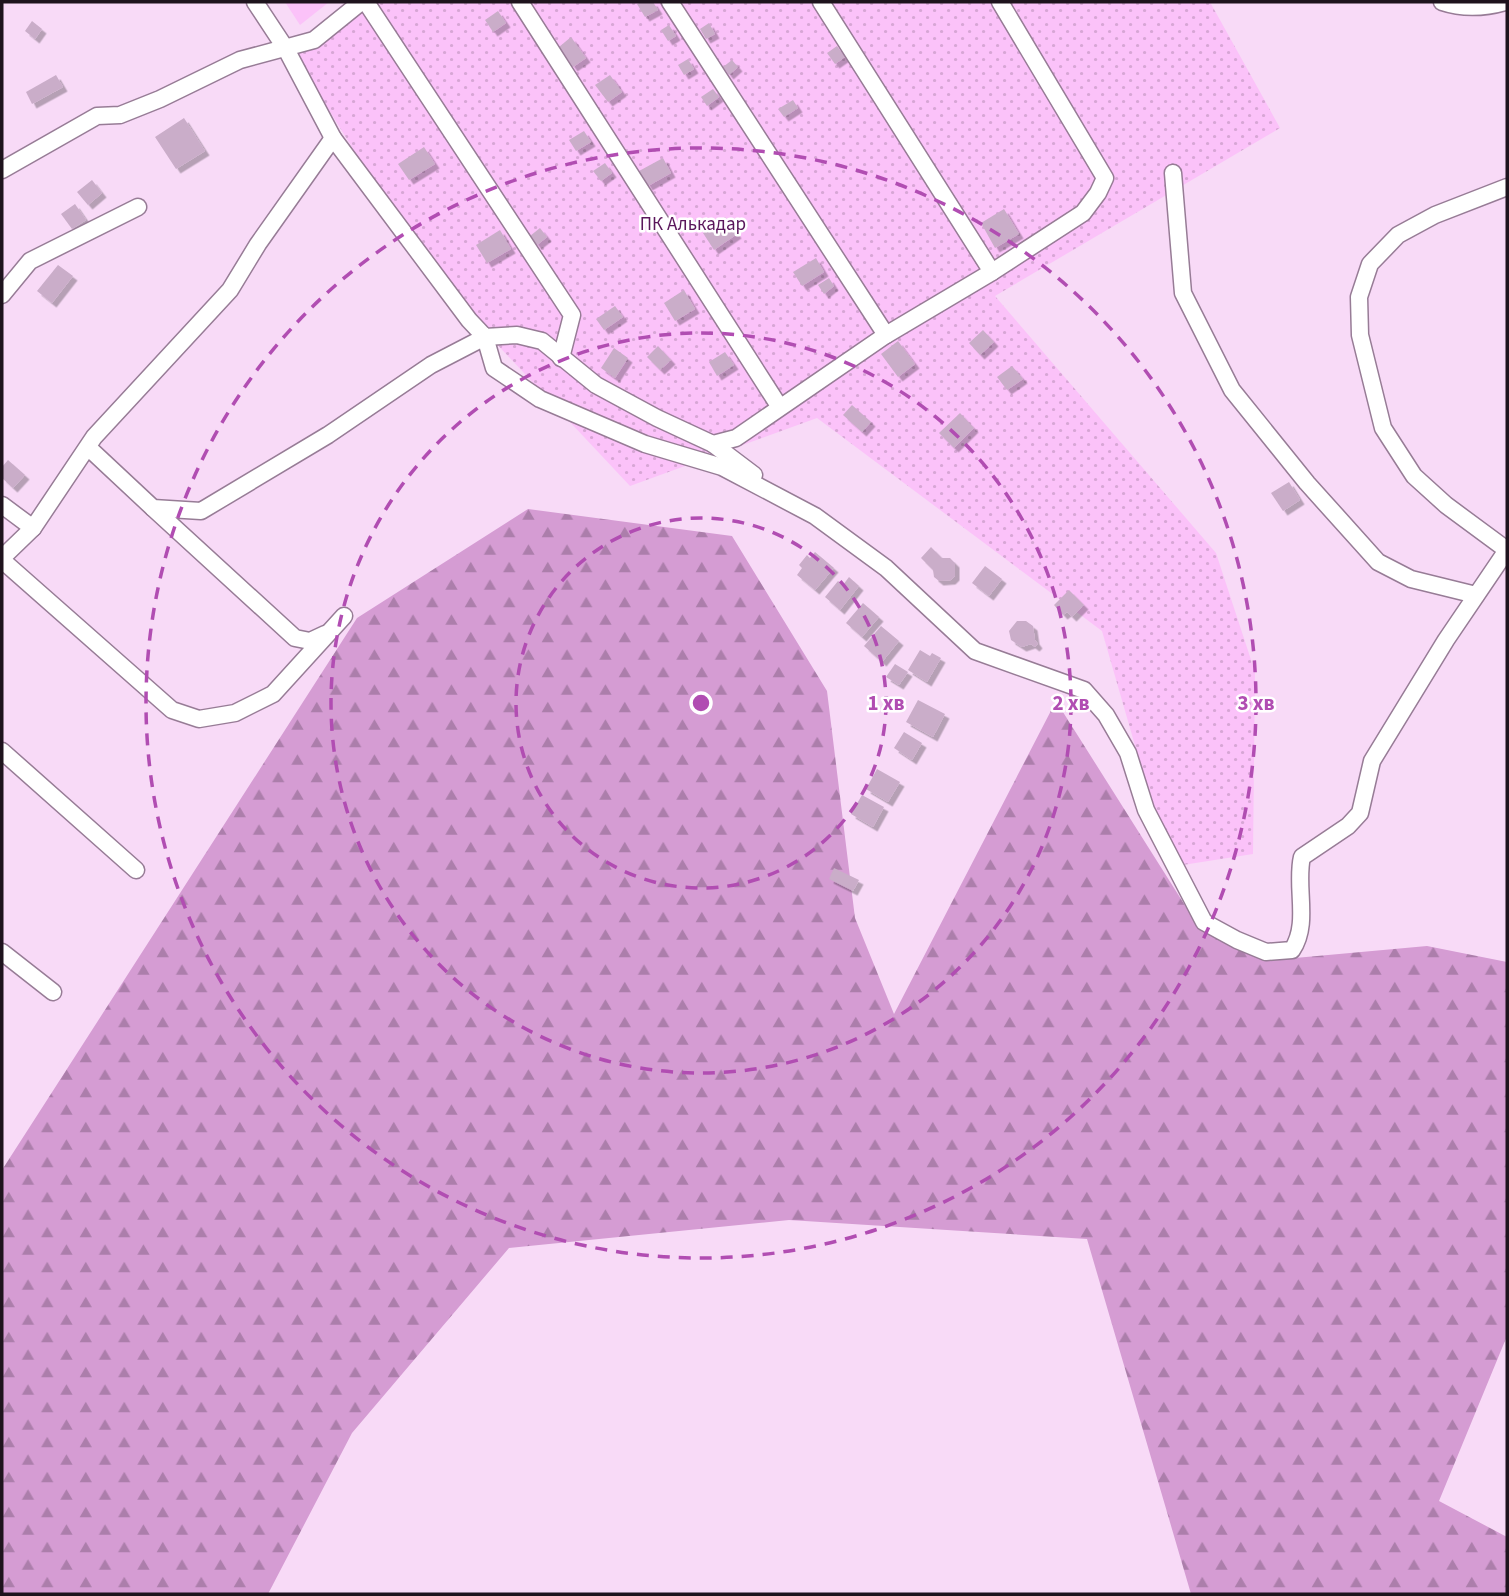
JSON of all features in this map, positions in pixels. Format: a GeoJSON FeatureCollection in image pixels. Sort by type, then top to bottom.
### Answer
{"type":"FeatureCollection","features":[{"type":"Feature","properties":{"kind":"street"},"geometry":{"type":"LineString","coordinates":[[256,2],[286,49],[333,138],[469,320],[485,337],[494,368],[540,399],[645,444],[722,467],[815,516],[886,568],[975,651],[1084,690],[1106,715],[1128,753],[1146,810],[1204,922],[1266,952],[1292,950],[1298,940],[1301,857],[1348,826],[1360,813],[1372,761],[1507,550],[1446,505],[1414,476],[1383,428],[1360,335],[1359,297],[1370,264],[1398,235],[1434,215],[1507,187]]}},
{"type":"Feature","properties":{"kind":"street"},"geometry":{"type":"LineString","coordinates":[[2,170],[97,116],[120,116],[240,60],[314,40],[361,2]]}},
{"type":"Feature","properties":{"kind":"street"},"geometry":{"type":"LineString","coordinates":[[366,2],[572,315],[561,358]]}},
{"type":"Feature","properties":{"kind":"street"},"geometry":{"type":"LineString","coordinates":[[520,2],[779,407]]}},
{"type":"Feature","properties":{"kind":"street"},"geometry":{"type":"LineString","coordinates":[[670,2],[886,335]]}},
{"type":"Feature","properties":{"kind":"street"},"geometry":{"type":"LineString","coordinates":[[821,2],[992,272]]}},
{"type":"Feature","properties":{"kind":"street"},"geometry":{"type":"LineString","coordinates":[[713,444],[736,438],[886,335],[992,272],[1083,213],[1098,193],[1105,178],[1000,2]]}},
{"type":"Feature","properties":{"kind":"street"},"geometry":{"type":"LineString","coordinates":[[1442,2],[1473,7],[1505,2]]}},
{"type":"Feature","properties":{"kind":"street"},"geometry":{"type":"LineString","coordinates":[[333,138],[258,244],[230,290],[94,437],[33,528],[2,559],[172,710],[200,719],[236,713],[273,694],[344,616]]}},
{"type":"Feature","properties":{"kind":"street"},"geometry":{"type":"LineString","coordinates":[[1173,173],[1183,293],[1233,390],[1307,483],[1378,562],[1411,579],[1476,595]]}},
{"type":"Feature","properties":{"kind":"street"},"geometry":{"type":"LineString","coordinates":[[2,295],[30,261],[138,207]]}},
{"type":"Feature","properties":{"kind":"street"},"geometry":{"type":"LineString","coordinates":[[152,508],[201,511],[328,435],[431,365],[485,337],[517,335],[542,341],[596,385],[713,444],[792,504]]}},
{"type":"Feature","properties":{"kind":"street"},"geometry":{"type":"LineString","coordinates":[[92,450],[295,638],[310,641],[330,632]]}},
{"type":"Feature","properties":{"kind":"street"},"geometry":{"type":"LineString","coordinates":[[2,505],[33,528]]}},
{"type":"Feature","properties":{"kind":"street"},"geometry":{"type":"LineString","coordinates":[[2,751],[136,870]]}},
{"type":"Feature","properties":{"kind":"street"},"geometry":{"type":"LineString","coordinates":[[2,952],[53,992]]}},
{"type":"Feature","properties":{"kind":"green space"},"geometry":{"type":"Polygon","coordinates":[[[285,2],[329,2],[300,25],[285,2]]]}},
{"type":"Feature","properties":{"kind":"green space","name":"ПК Алькадар"},"geometry":{"type":"Polygon","coordinates":[[[360,2],[1210,2],[1280,128],[995,296],[1216,553],[1255,672],[1253,854],[1170,867],[1102,631],[817,418],[630,486],[431,274],[289,46],[360,2]]]}},
{"type":"Feature","properties":{"kind":"green space"},"geometry":{"type":"Polygon","coordinates":[[[528,509],[732,536],[827,691],[855,918],[894,1014],[1056,701],[1186,907],[1295,958],[1427,946],[1507,962],[1507,1336],[1439,1501],[1507,1537],[1507,1594],[1191,1594],[1087,1239],[789,1220],[509,1248],[352,1433],[268,1594],[2,1594],[2,1170],[357,618],[528,509]]]}},
{"type":"Feature","properties":{"kind":"building"},"geometry":{"type":"Polygon","coordinates":[[[653,2],[658,10],[645,17],[637,4],[653,2]]]}},
{"type":"Feature","properties":{"kind":"building"},"geometry":{"type":"Polygon","coordinates":[[[498,11],[506,23],[493,32],[485,20],[498,11]]]}},
{"type":"Feature","properties":{"kind":"building"},"geometry":{"type":"Polygon","coordinates":[[[32,21],[42,29],[35,39],[25,31],[32,21]]]}},
{"type":"Feature","properties":{"kind":"building"},"geometry":{"type":"Polygon","coordinates":[[[709,23],[715,34],[706,39],[700,29],[709,23]]]}},
{"type":"Feature","properties":{"kind":"building"},"geometry":{"type":"Polygon","coordinates":[[[669,25],[676,36],[668,41],[661,30],[669,25]]]}},
{"type":"Feature","properties":{"kind":"building"},"geometry":{"type":"Polygon","coordinates":[[[571,37],[586,58],[573,67],[559,47],[571,37]]]}},
{"type":"Feature","properties":{"kind":"building"},"geometry":{"type":"Polygon","coordinates":[[[837,46],[845,57],[835,64],[827,53],[837,46]]]}},
{"type":"Feature","properties":{"kind":"building"},"geometry":{"type":"Polygon","coordinates":[[[688,59],[694,69],[684,75],[678,65],[688,59]]]}},
{"type":"Feature","properties":{"kind":"building"},"geometry":{"type":"Polygon","coordinates":[[[732,60],[738,67],[729,75],[723,67],[732,60]]]}},
{"type":"Feature","properties":{"kind":"building"},"geometry":{"type":"Polygon","coordinates":[[[56,75],[63,87],[32,104],[26,92],[56,75]]]}},
{"type":"Feature","properties":{"kind":"building"},"geometry":{"type":"Polygon","coordinates":[[[610,75],[622,92],[608,102],[595,85],[610,75]]]}},
{"type":"Feature","properties":{"kind":"building"},"geometry":{"type":"Polygon","coordinates":[[[713,89],[719,97],[707,106],[701,97],[713,89]]]}},
{"type":"Feature","properties":{"kind":"building"},"geometry":{"type":"Polygon","coordinates":[[[793,100],[798,108],[784,117],[778,109],[793,100]]]}},
{"type":"Feature","properties":{"kind":"building"},"geometry":{"type":"Polygon","coordinates":[[[184,118],[205,151],[176,169],[155,137],[184,118]]]}},
{"type":"Feature","properties":{"kind":"building"},"geometry":{"type":"Polygon","coordinates":[[[584,131],[591,142],[576,151],[569,140],[584,131]]]}},
{"type":"Feature","properties":{"kind":"building"},"geometry":{"type":"Polygon","coordinates":[[[424,147],[435,164],[409,180],[398,164],[424,147]]]}},
{"type":"Feature","properties":{"kind":"building"},"geometry":{"type":"Polygon","coordinates":[[[663,158],[671,173],[648,186],[639,171],[663,158]]]}},
{"type":"Feature","properties":{"kind":"building"},"geometry":{"type":"Polygon","coordinates":[[[605,163],[612,173],[601,181],[593,171],[605,163]]]}},
{"type":"Feature","properties":{"kind":"building"},"geometry":{"type":"Polygon","coordinates":[[[92,180],[102,193],[88,205],[77,192],[92,180]]]}},
{"type":"Feature","properties":{"kind":"building"},"geometry":{"type":"Polygon","coordinates":[[[75,204],[86,220],[72,229],[61,214],[75,204]]]}},
{"type":"Feature","properties":{"kind":"building"},"geometry":{"type":"Polygon","coordinates":[[[1004,209],[1019,234],[995,248],[981,223],[1004,209]]]}},
{"type":"Feature","properties":{"kind":"building"},"geometry":{"type":"Polygon","coordinates":[[[725,217],[737,234],[714,250],[703,233],[725,217]]]}},
{"type":"Feature","properties":{"kind":"building"},"geometry":{"type":"Polygon","coordinates":[[[540,228],[547,237],[537,245],[530,236],[540,228]]]}},
{"type":"Feature","properties":{"kind":"building"},"geometry":{"type":"Polygon","coordinates":[[[500,230],[511,249],[487,263],[476,245],[500,230]]]}},
{"type":"Feature","properties":{"kind":"building"},"geometry":{"type":"Polygon","coordinates":[[[816,258],[824,272],[802,286],[793,272],[816,258]]]}},
{"type":"Feature","properties":{"kind":"building"},"geometry":{"type":"Polygon","coordinates":[[[58,265],[73,276],[52,303],[37,291],[58,265]]]}},
{"type":"Feature","properties":{"kind":"building"},"geometry":{"type":"Polygon","coordinates":[[[829,278],[834,286],[824,294],[818,285],[829,278]]]}},
{"type":"Feature","properties":{"kind":"building"},"geometry":{"type":"Polygon","coordinates":[[[684,290],[695,309],[675,321],[664,303],[684,290]]]}},
{"type":"Feature","properties":{"kind":"building"},"geometry":{"type":"Polygon","coordinates":[[[615,306],[623,317],[604,330],[596,319],[615,306]]]}},
{"type":"Feature","properties":{"kind":"building"},"geometry":{"type":"Polygon","coordinates":[[[983,330],[994,342],[980,355],[969,343],[983,330]]]}},
{"type":"Feature","properties":{"kind":"building"},"geometry":{"type":"Polygon","coordinates":[[[898,341],[915,364],[898,377],[881,354],[898,341]]]}},
{"type":"Feature","properties":{"kind":"building"},"geometry":{"type":"Polygon","coordinates":[[[658,346],[671,360],[660,370],[647,357],[658,346]]]}},
{"type":"Feature","properties":{"kind":"building"},"geometry":{"type":"Polygon","coordinates":[[[614,348],[628,358],[615,378],[601,368],[614,348]]]}},
{"type":"Feature","properties":{"kind":"building"},"geometry":{"type":"Polygon","coordinates":[[[725,352],[734,365],[717,376],[709,362],[725,352]]]}},
{"type":"Feature","properties":{"kind":"building"},"geometry":{"type":"Polygon","coordinates":[[[1012,366],[1023,379],[1007,390],[997,377],[1012,366]]]}},
{"type":"Feature","properties":{"kind":"building"},"geometry":{"type":"Polygon","coordinates":[[[852,405],[871,422],[862,432],[843,415],[852,405]]]}},
{"type":"Feature","properties":{"kind":"building"},"geometry":{"type":"Polygon","coordinates":[[[960,413],[974,428],[954,448],[939,433],[960,413]]]}},
{"type":"Feature","properties":{"kind":"building"},"geometry":{"type":"Polygon","coordinates":[[[8,460],[25,475],[13,488],[2,478],[2,467],[8,460]]]}},
{"type":"Feature","properties":{"kind":"building"},"geometry":{"type":"Polygon","coordinates":[[[1289,482],[1300,500],[1283,511],[1271,493],[1289,482]]]}},
{"type":"Feature","properties":{"kind":"building"},"geometry":{"type":"Polygon","coordinates":[[[931,547],[942,558],[950,558],[955,563],[955,576],[951,580],[939,581],[921,558],[931,547]]]}},
{"type":"Feature","properties":{"kind":"building"},"geometry":{"type":"Polygon","coordinates":[[[815,552],[834,568],[815,590],[797,575],[802,568],[799,565],[807,555],[810,558],[815,552]]]}},
{"type":"Feature","properties":{"kind":"building"},"geometry":{"type":"Polygon","coordinates":[[[985,566],[1002,579],[989,596],[972,583],[985,566]]]}},
{"type":"Feature","properties":{"kind":"building"},"geometry":{"type":"Polygon","coordinates":[[[849,577],[859,586],[840,610],[825,597],[838,581],[843,585],[849,577]]]}},
{"type":"Feature","properties":{"kind":"building"},"geometry":{"type":"Polygon","coordinates":[[[1069,590],[1084,605],[1072,617],[1067,612],[1063,615],[1054,605],[1069,590]]]}},
{"type":"Feature","properties":{"kind":"building"},"geometry":{"type":"Polygon","coordinates":[[[863,603],[879,617],[862,637],[846,623],[863,603]]]}},
{"type":"Feature","properties":{"kind":"building"},"geometry":{"type":"Polygon","coordinates":[[[1017,621],[1026,621],[1033,626],[1038,644],[1035,647],[1031,644],[1022,647],[1011,640],[1009,631],[1017,621]]]}},
{"type":"Feature","properties":{"kind":"building"},"geometry":{"type":"Polygon","coordinates":[[[881,626],[899,641],[882,662],[864,646],[881,626]]]}},
{"type":"Feature","properties":{"kind":"building"},"geometry":{"type":"Polygon","coordinates":[[[920,650],[941,658],[927,682],[908,670],[920,650]]]}},
{"type":"Feature","properties":{"kind":"building"},"geometry":{"type":"Polygon","coordinates":[[[895,664],[908,672],[899,685],[886,677],[895,664]]]}},
{"type":"Feature","properties":{"kind":"building"},"geometry":{"type":"Polygon","coordinates":[[[918,700],[945,714],[933,737],[906,722],[918,700]]]}},
{"type":"Feature","properties":{"kind":"building"},"geometry":{"type":"Polygon","coordinates":[[[904,732],[922,743],[912,760],[894,748],[904,732]]]}},
{"type":"Feature","properties":{"kind":"building"},"geometry":{"type":"Polygon","coordinates":[[[877,769],[900,782],[888,802],[866,789],[877,769]]]}},
{"type":"Feature","properties":{"kind":"building"},"geometry":{"type":"Polygon","coordinates":[[[862,795],[884,807],[873,827],[851,814],[862,795]]]}},
{"type":"Feature","properties":{"kind":"building"},"geometry":{"type":"Polygon","coordinates":[[[834,868],[859,880],[853,891],[829,879],[834,868]]]}}]}
